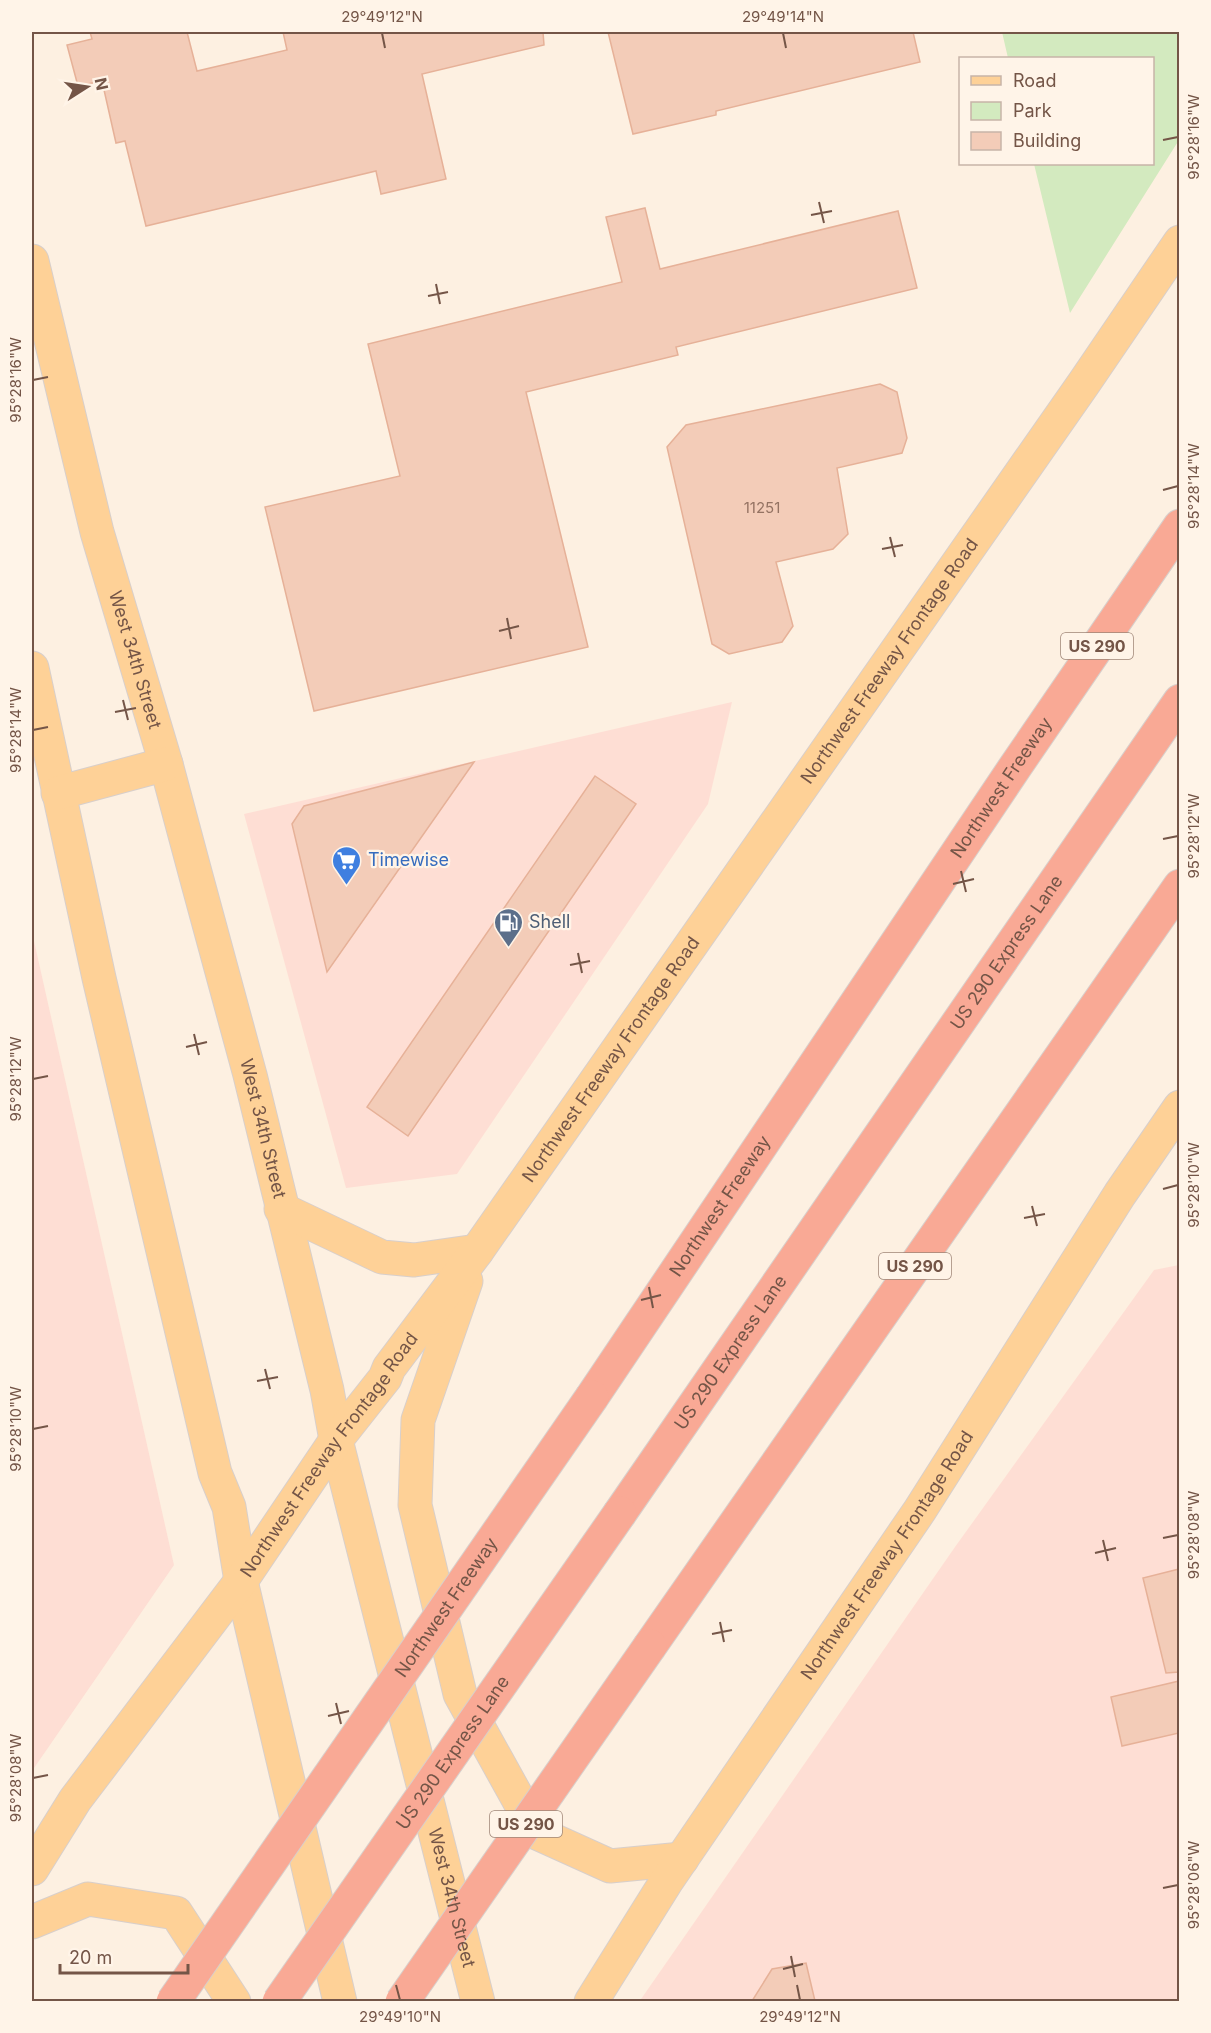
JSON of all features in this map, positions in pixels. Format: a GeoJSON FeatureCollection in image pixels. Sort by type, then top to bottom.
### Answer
{"type":"FeatureCollection","features":[{"type":"Feature","properties":{"kind":"highway","name":"Northwest Freeway"},"geometry":{"type":"LineString","coordinates":[[173,2001],[592,1397],[1179,526]]}},
{"type":"Feature","properties":{"kind":"highway","name":"US 290 Express Lane"},"geometry":{"type":"LineString","coordinates":[[279,2001],[620,1513],[1179,701]]}},
{"type":"Feature","properties":{"kind":"highway","name":"US 290"},"geometry":{"type":"LineString","coordinates":[[402,2001],[1179,886]]}},
{"type":"Feature","properties":{"kind":"main road","name":"Northwest Freeway Frontage Road"},"geometry":{"type":"LineString","coordinates":[[32,1869],[75,1800],[241,1581],[336,1440],[385,1378],[389,1368],[477,1251],[1084,383],[1179,242]]}},
{"type":"Feature","properties":{"kind":"main road","name":"West 34th Street"},"geometry":{"type":"LineString","coordinates":[[32,261],[96,532],[166,764],[250,1076],[327,1390],[336,1440],[478,2001]]}},
{"type":"Feature","properties":{"kind":"main road"},"geometry":{"type":"LineString","coordinates":[[32,668],[99,978],[215,1473],[230,1507],[241,1581],[340,2001]]}},
{"type":"Feature","properties":{"kind":"main road"},"geometry":{"type":"LineString","coordinates":[[58,793],[166,764]]}},
{"type":"Feature","properties":{"kind":"main road","name":"Northwest Freeway Frontage Road"},"geometry":{"type":"LineString","coordinates":[[591,2001],[682,1859],[920,1510],[1120,1194],[1179,1107]]}},
{"type":"Feature","properties":{"kind":"main road"},"geometry":{"type":"LineString","coordinates":[[281,1209],[382,1257],[414,1260],[477,1251],[418,1420],[415,1504],[460,1694],[537,1833],[610,1866],[682,1859]]}},
{"type":"Feature","properties":{"kind":"main road"},"geometry":{"type":"LineString","coordinates":[[32,1922],[88,1899],[176,1913],[234,2001]]}},
{"type":"Feature","properties":{"kind":"shaded area"},"geometry":{"type":"Polygon","coordinates":[[[732,702],[708,804],[457,1174],[346,1188],[244,814],[732,702]]]}},
{"type":"Feature","properties":{"kind":"shaded area"},"geometry":{"type":"Polygon","coordinates":[[[32,932],[174,1565],[32,1771],[32,932]]]}},
{"type":"Feature","properties":{"kind":"shaded area"},"geometry":{"type":"Polygon","coordinates":[[[1179,1265],[1179,2001],[639,2002],[955,1547],[1154,1270],[1179,1265]]]}},
{"type":"Feature","properties":{"kind":"green space"},"geometry":{"type":"Polygon","coordinates":[[[1002,32],[1179,32],[1179,140],[1070,313],[1034,165],[1154,165],[1154,57],[1008,57],[1002,32]]]}},
{"type":"Feature","properties":{"kind":"building"},"geometry":{"type":"Polygon","coordinates":[[[90,32],[187,32],[197,71],[287,50],[283,32],[543,32],[544,45],[422,74],[446,179],[381,194],[376,171],[146,226],[125,141],[116,143],[102,81],[78,86],[67,45],[92,39],[90,32]]]}},
{"type":"Feature","properties":{"kind":"building"},"geometry":{"type":"Polygon","coordinates":[[[608,32],[913,32],[920,62],[716,111],[716,115],[633,134],[608,32]]]}},
{"type":"Feature","properties":{"kind":"building"},"geometry":{"type":"Polygon","coordinates":[[[645,208],[660,269],[898,211],[917,288],[676,347],[678,355],[526,392],[588,647],[314,711],[265,507],[400,476],[368,344],[622,282],[606,217],[645,208]]]}},
{"type":"Feature","properties":{"kind":"building"},"geometry":{"type":"Polygon","coordinates":[[[880,384],[897,392],[907,438],[902,453],[837,468],[848,534],[833,549],[776,562],[793,626],[782,642],[729,654],[712,644],[667,447],[686,425],[880,384]]]}},
{"type":"Feature","properties":{"kind":"building","name":"Timewise"},"geometry":{"type":"Polygon","coordinates":[[[474,762],[327,972],[292,824],[304,806],[474,762]]]}},
{"type":"Feature","properties":{"kind":"building","name":"Shell"},"geometry":{"type":"Polygon","coordinates":[[[595,776],[636,804],[408,1136],[367,1107],[595,776]]]}},
{"type":"Feature","properties":{"kind":"building"},"geometry":{"type":"Polygon","coordinates":[[[1179,1569],[1179,1672],[1166,1673],[1143,1578],[1179,1569]]]}},
{"type":"Feature","properties":{"kind":"building"},"geometry":{"type":"Polygon","coordinates":[[[1179,1681],[1179,1733],[1122,1746],[1111,1697],[1179,1681]]]}},
{"type":"Feature","properties":{"kind":"building"},"geometry":{"type":"Polygon","coordinates":[[[806,1963],[815,2001],[752,2001],[772,1969],[806,1963]]]}},
{"type":"Feature","properties":{"kind":"place","name":"Timewise"},"geometry":{"type":"Point","coordinates":[347,886]}},
{"type":"Feature","properties":{"kind":"place","name":"Shell"},"geometry":{"type":"Point","coordinates":[508,948]}}]}
